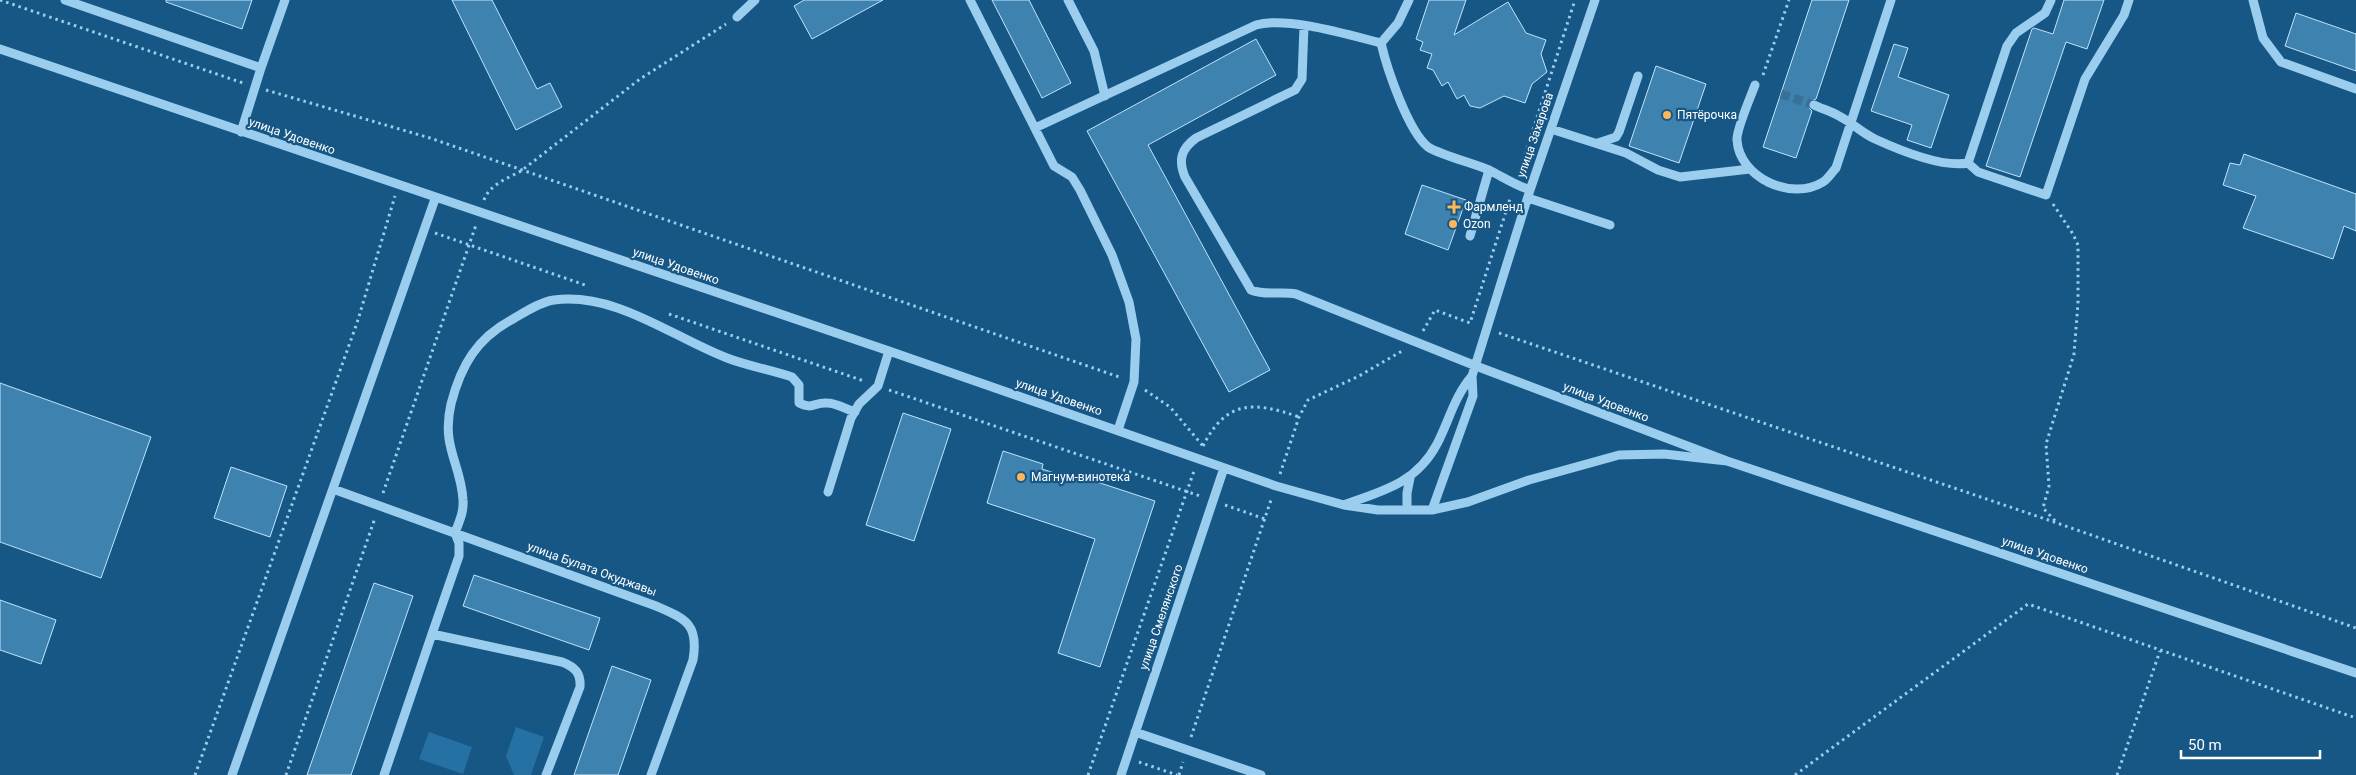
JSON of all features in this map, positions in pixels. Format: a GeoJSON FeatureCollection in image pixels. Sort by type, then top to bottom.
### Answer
{"type":"FeatureCollection","features":[{"type":"Feature","properties":{"kind":"street"},"geometry":{"type":"LineString","coordinates":[[65,0],[261,68]]}},
{"type":"Feature","properties":{"kind":"street"},"geometry":{"type":"LineString","coordinates":[[241,132],[285,0]]}},
{"type":"Feature","properties":{"kind":"street"},"geometry":{"type":"LineString","coordinates":[[737,17],[755,0]]}},
{"type":"Feature","properties":{"kind":"street"},"geometry":{"type":"LineString","coordinates":[[970,0],[1054,166],[1072,178],[1080,190],[1112,255],[1129,302],[1136,339],[1134,382],[1118,430]]}},
{"type":"Feature","properties":{"kind":"street"},"geometry":{"type":"LineString","coordinates":[[1068,0],[1094,51],[1105,96]]}},
{"type":"Feature","properties":{"kind":"street"},"geometry":{"type":"LineString","coordinates":[[1381,43],[1398,23],[1409,0]]}},
{"type":"Feature","properties":{"kind":"street","name":"улица Захарова"},"geometry":{"type":"LineString","coordinates":[[1410,478],[1428,459],[1460,390],[1472,376],[1476,366],[1529,194],[1595,0]]}},
{"type":"Feature","properties":{"kind":"street"},"geometry":{"type":"LineString","coordinates":[[1755,85],[1737,138],[1742,162],[1757,177],[1786,188],[1801,189],[1822,182],[1836,168],[1891,0]]}},
{"type":"Feature","properties":{"kind":"street"},"geometry":{"type":"LineString","coordinates":[[1968,163],[2007,46],[2016,33],[2045,13],[2050,0]]}},
{"type":"Feature","properties":{"kind":"street"},"geometry":{"type":"LineString","coordinates":[[1814,105],[1873,138],[1943,163],[1968,163],[1978,172],[2046,195],[2085,79],[2124,15],[2129,0]]}},
{"type":"Feature","properties":{"kind":"street"},"geometry":{"type":"LineString","coordinates":[[2252,0],[2263,38],[2281,62],[2356,89]]}},
{"type":"Feature","properties":{"kind":"street"},"geometry":{"type":"LineString","coordinates":[[1035,128],[1256,24],[1268,21],[1285,22],[1381,43]]}},
{"type":"Feature","properties":{"kind":"street","name":"улица Удовенко"},"geometry":{"type":"LineString","coordinates":[[1304,26],[1302,79],[1295,90],[1196,138],[1186,145],[1181,157],[1181,167],[1251,290],[1261,294],[1283,291],[1296,294],[1476,366],[1727,461],[2356,673]]}},
{"type":"Feature","properties":{"kind":"street"},"geometry":{"type":"LineString","coordinates":[[1381,43],[1404,108],[1416,132],[1429,147],[1489,170],[1529,194],[1610,225]]}},
{"type":"Feature","properties":{"kind":"street","name":"улица Удовенко"},"geometry":{"type":"LineString","coordinates":[[0,49],[435,199],[889,351],[1276,486],[1344,505],[1378,510],[1432,510],[1468,502],[1529,480],[1618,454],[1664,454],[1727,461]]}},
{"type":"Feature","properties":{"kind":"street"},"geometry":{"type":"LineString","coordinates":[[1598,143],[1616,137],[1619,132],[1638,76]]}},
{"type":"Feature","properties":{"kind":"street"},"geometry":{"type":"LineString","coordinates":[[1551,129],[1626,153],[1658,170],[1680,177],[1750,170]]}},
{"type":"Feature","properties":{"kind":"street"},"geometry":{"type":"LineString","coordinates":[[1470,236],[1489,170]]}},
{"type":"Feature","properties":{"kind":"street"},"geometry":{"type":"LineString","coordinates":[[232,775],[435,199]]}},
{"type":"Feature","properties":{"kind":"street"},"geometry":{"type":"LineString","coordinates":[[384,775],[459,556],[459,543],[455,533],[462,514],[463,500],[449,446],[447,425],[461,372],[475,348],[498,327],[526,311],[552,300],[580,299],[608,306],[650,322],[726,358],[792,377],[799,385],[800,403],[807,406],[814,407],[820,403],[829,402],[855,412]]}},
{"type":"Feature","properties":{"kind":"street"},"geometry":{"type":"LineString","coordinates":[[828,492],[855,412],[865,397],[878,386],[889,351]]}},
{"type":"Feature","properties":{"kind":"street"},"geometry":{"type":"LineString","coordinates":[[1432,510],[1473,396],[1472,376]]}},
{"type":"Feature","properties":{"kind":"street","name":"улица Смелянского"},"geometry":{"type":"LineString","coordinates":[[1121,775],[1224,468]]}},
{"type":"Feature","properties":{"kind":"street"},"geometry":{"type":"LineString","coordinates":[[1344,505],[1383,492],[1410,478]]}},
{"type":"Feature","properties":{"kind":"street"},"geometry":{"type":"LineString","coordinates":[[1407,510],[1407,493],[1410,478]]}},
{"type":"Feature","properties":{"kind":"street","name":"улица Булата Окуджавы"},"geometry":{"type":"LineString","coordinates":[[334,489],[656,606],[676,615],[692,628],[696,642],[693,660],[651,775]]}},
{"type":"Feature","properties":{"kind":"street"},"geometry":{"type":"LineString","coordinates":[[432,634],[562,662],[577,670],[581,678],[580,687],[546,775]]}},
{"type":"Feature","properties":{"kind":"street"},"geometry":{"type":"LineString","coordinates":[[1135,732],[1261,775]]}},
{"type":"Feature","properties":{"kind":"path"},"geometry":{"type":"LineString","coordinates":[[0,0],[255,87],[430,138],[1134,382],[1170,407],[1203,446]]}},
{"type":"Feature","properties":{"kind":"path"},"geometry":{"type":"LineString","coordinates":[[1470,323],[1575,0]]}},
{"type":"Feature","properties":{"kind":"path"},"geometry":{"type":"LineString","coordinates":[[1762,78],[1789,0]]}},
{"type":"Feature","properties":{"kind":"path"},"geometry":{"type":"LineString","coordinates":[[195,775],[357,323],[398,186]]}},
{"type":"Feature","properties":{"kind":"path"},"geometry":{"type":"LineString","coordinates":[[2046,195],[2073,234],[2078,245],[2078,304],[2074,354],[2046,444],[2049,486],[2043,508],[2058,523]]}},
{"type":"Feature","properties":{"kind":"path"},"geometry":{"type":"LineString","coordinates":[[424,230],[590,286]]}},
{"type":"Feature","properties":{"kind":"path"},"geometry":{"type":"LineString","coordinates":[[1127,758],[1178,775],[1299,417],[1308,400],[1359,376],[1415,342],[1435,310],[2058,523],[2356,628]]}},
{"type":"Feature","properties":{"kind":"path"},"geometry":{"type":"LineString","coordinates":[[664,312],[1264,519]]}},
{"type":"Feature","properties":{"kind":"path"},"geometry":{"type":"LineString","coordinates":[[1088,775],[1198,459],[1212,427],[1224,416],[1238,409],[1263,406],[1299,417]]}},
{"type":"Feature","properties":{"kind":"path"},"geometry":{"type":"LineString","coordinates":[[1795,775],[2028,604],[2356,718]]}},
{"type":"Feature","properties":{"kind":"path"},"geometry":{"type":"LineString","coordinates":[[2117,775],[2160,650]]}},
{"type":"Feature","properties":{"kind":"shaded area"},"geometry":{"type":"Polygon","coordinates":[[[516,727],[544,737],[531,775],[514,775],[506,756],[516,727]]]}},
{"type":"Feature","properties":{"kind":"shaded area"},"geometry":{"type":"Polygon","coordinates":[[[429,732],[472,747],[463,774],[419,759],[429,732]]]}},
{"type":"Feature","properties":{"kind":"building"},"geometry":{"type":"Polygon","coordinates":[[[166,0],[252,0],[242,29],[166,2],[166,0]]]}},
{"type":"Feature","properties":{"kind":"building"},"geometry":{"type":"Polygon","coordinates":[[[452,0],[492,0],[537,89],[550,83],[562,107],[516,130],[452,0]]]}},
{"type":"Feature","properties":{"kind":"building"},"geometry":{"type":"Polygon","coordinates":[[[804,0],[883,0],[812,39],[794,6],[804,0]]]}},
{"type":"Feature","properties":{"kind":"building"},"geometry":{"type":"Polygon","coordinates":[[[992,0],[1029,0],[1071,83],[1042,98],[992,0]]]}},
{"type":"Feature","properties":{"kind":"building"},"geometry":{"type":"Polygon","coordinates":[[[1429,0],[1466,0],[1454,35],[1508,2],[1526,33],[1546,40],[1541,54],[1547,72],[1532,84],[1525,103],[1504,96],[1480,108],[1470,106],[1464,95],[1457,99],[1448,82],[1442,86],[1433,70],[1427,68],[1432,54],[1420,50],[1423,42],[1416,39],[1429,0]]]}},
{"type":"Feature","properties":{"kind":"building"},"geometry":{"type":"Polygon","coordinates":[[[1812,0],[1849,0],[1816,99],[1808,103],[1812,111],[1796,158],[1763,147],[1812,0]]]}},
{"type":"Feature","properties":{"kind":"building"},"geometry":{"type":"Polygon","coordinates":[[[2064,0],[2104,0],[2087,49],[2066,42],[2020,177],[1986,166],[2032,29],[2053,34],[2064,0]]]}},
{"type":"Feature","properties":{"kind":"building"},"geometry":{"type":"Polygon","coordinates":[[[2296,13],[2356,34],[2356,71],[2285,46],[2296,13]]]}},
{"type":"Feature","properties":{"kind":"building"},"geometry":{"type":"Polygon","coordinates":[[[1256,39],[1276,75],[1148,145],[1270,370],[1229,392],[1087,131],[1256,39]]]}},
{"type":"Feature","properties":{"kind":"building"},"geometry":{"type":"Polygon","coordinates":[[[1894,44],[1908,48],[1898,77],[1949,95],[1931,148],[1907,140],[1912,125],[1871,111],[1894,44]]]}},
{"type":"Feature","properties":{"kind":"building","name":"Пятёрочка"},"geometry":{"type":"Polygon","coordinates":[[[1656,66],[1706,84],[1679,163],[1629,146],[1656,66]]]}},
{"type":"Feature","properties":{"kind":"building"},"geometry":{"type":"Polygon","coordinates":[[[2244,154],[2356,194],[2356,231],[2344,226],[2333,259],[2243,228],[2256,196],[2223,185],[2230,163],[2240,165],[2244,154]]]}},
{"type":"Feature","properties":{"kind":"building"},"geometry":{"type":"Polygon","coordinates":[[[1422,185],[1466,200],[1448,250],[1405,234],[1422,185]]]}},
{"type":"Feature","properties":{"kind":"building"},"geometry":{"type":"Polygon","coordinates":[[[0,383],[151,437],[101,578],[0,542],[0,383]]]}},
{"type":"Feature","properties":{"kind":"building"},"geometry":{"type":"Polygon","coordinates":[[[903,413],[951,429],[914,541],[866,525],[903,413]]]}},
{"type":"Feature","properties":{"kind":"building"},"geometry":{"type":"Polygon","coordinates":[[[1003,451],[1043,464],[1042,469],[1083,482],[1085,478],[1155,501],[1100,667],[1058,653],[1095,539],[987,503],[1003,451]]]}},
{"type":"Feature","properties":{"kind":"building"},"geometry":{"type":"Polygon","coordinates":[[[231,467],[287,486],[270,537],[214,518],[231,467]]]}},
{"type":"Feature","properties":{"kind":"building"},"geometry":{"type":"Polygon","coordinates":[[[474,575],[600,618],[589,650],[463,606],[474,575]]]}},
{"type":"Feature","properties":{"kind":"building"},"geometry":{"type":"Polygon","coordinates":[[[374,583],[413,596],[351,775],[307,775],[374,583]]]}},
{"type":"Feature","properties":{"kind":"building"},"geometry":{"type":"Polygon","coordinates":[[[0,600],[56,620],[41,664],[0,650],[0,600]]]}},
{"type":"Feature","properties":{"kind":"building"},"geometry":{"type":"Polygon","coordinates":[[[612,666],[651,680],[618,775],[574,775],[612,666]]]}},
{"type":"Feature","properties":{"kind":"tunnel"},"geometry":{"type":"LineString","coordinates":[[1781,94],[1814,105]]}},
{"type":"Feature","properties":{"kind":"place","name":"Пятёрочка"},"geometry":{"type":"Point","coordinates":[1667,115]}},
{"type":"Feature","properties":{"kind":"place","name":"Фармленд"},"geometry":{"type":"Point","coordinates":[1454,207]}},
{"type":"Feature","properties":{"kind":"place","name":"Ozon"},"geometry":{"type":"Point","coordinates":[1453,224]}},
{"type":"Feature","properties":{"kind":"place","name":"Магнум-винотека"},"geometry":{"type":"Point","coordinates":[1021,477]}}]}
